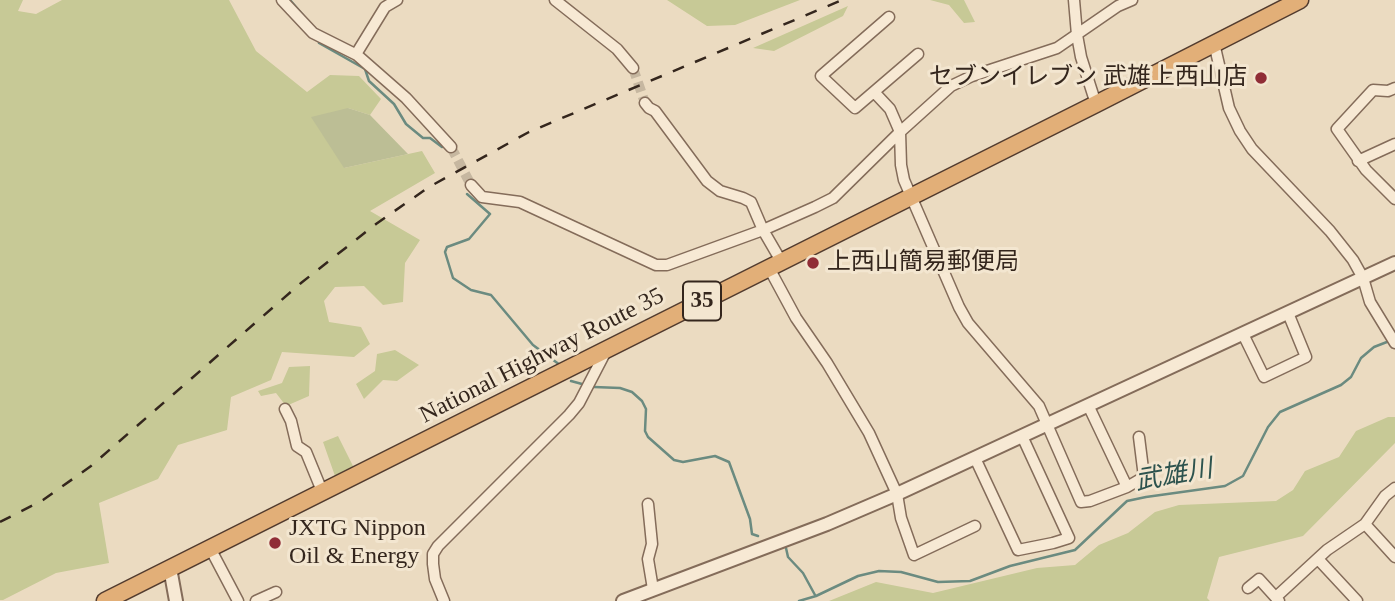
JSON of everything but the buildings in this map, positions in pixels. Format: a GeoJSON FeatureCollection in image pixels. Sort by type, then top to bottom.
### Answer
{"type":"FeatureCollection","features":[{"type":"Feature","properties":{"kind":"highway","name":"National Highway Route 35"},"geometry":{"type":"LineString","coordinates":[[104,601],[1300,0]]}},
{"type":"Feature","properties":{"kind":"street"},"geometry":{"type":"LineString","coordinates":[[282,0],[313,33],[357,55],[406,98],[451,147]]}},
{"type":"Feature","properties":{"kind":"street"},"geometry":{"type":"LineString","coordinates":[[357,55],[385,7],[397,0]]}},
{"type":"Feature","properties":{"kind":"street"},"geometry":{"type":"LineString","coordinates":[[555,0],[617,49],[633,68]]}},
{"type":"Feature","properties":{"kind":"street"},"geometry":{"type":"LineString","coordinates":[[1074,0],[1081,57],[1096,104]]}},
{"type":"Feature","properties":{"kind":"street"},"geometry":{"type":"LineString","coordinates":[[471,185],[482,197],[520,202],[656,265],[667,265],[763,230],[833,198],[951,86],[982,72],[1057,48],[1118,6],[1132,0]]}},
{"type":"Feature","properties":{"kind":"street"},"geometry":{"type":"LineString","coordinates":[[889,17],[821,76],[855,108],[918,54]]}},
{"type":"Feature","properties":{"kind":"street"},"geometry":{"type":"LineString","coordinates":[[1214,43],[1229,107],[1240,131],[1252,149],[1330,231],[1353,260],[1363,278],[1370,302],[1395,343]]}},
{"type":"Feature","properties":{"kind":"street"},"geometry":{"type":"LineString","coordinates":[[1395,88],[1388,91],[1373,90],[1337,129],[1359,161],[1395,198]]}},
{"type":"Feature","properties":{"kind":"street"},"geometry":{"type":"LineString","coordinates":[[874,92],[890,109],[900,132],[904,180],[959,307],[968,323],[1039,406],[1081,502],[1127,487],[1144,477],[1139,437]]}},
{"type":"Feature","properties":{"kind":"street"},"geometry":{"type":"LineString","coordinates":[[645,103],[655,111],[707,181],[720,191],[751,202],[796,318],[869,433],[897,494],[901,518],[914,555],[975,526]]}},
{"type":"Feature","properties":{"kind":"street"},"geometry":{"type":"LineString","coordinates":[[1359,161],[1395,144]]}},
{"type":"Feature","properties":{"kind":"street"},"geometry":{"type":"LineString","coordinates":[[623,601],[827,524],[897,494],[1395,262]]}},
{"type":"Feature","properties":{"kind":"street"},"geometry":{"type":"LineString","coordinates":[[1243,334],[1264,377],[1306,358],[1288,313]]}},
{"type":"Feature","properties":{"kind":"street"},"geometry":{"type":"LineString","coordinates":[[444,601],[435,579],[433,564],[433,554],[438,546],[569,415],[579,403],[607,349]]}},
{"type":"Feature","properties":{"kind":"street"},"geometry":{"type":"LineString","coordinates":[[1088,405],[1127,487]]}},
{"type":"Feature","properties":{"kind":"street"},"geometry":{"type":"LineString","coordinates":[[285,408],[298,446],[306,452],[322,491]]}},
{"type":"Feature","properties":{"kind":"street"},"geometry":{"type":"LineString","coordinates":[[975,458],[1018,550],[1069,538],[1021,436]]}},
{"type":"Feature","properties":{"kind":"street"},"geometry":{"type":"LineString","coordinates":[[1248,588],[1259,579],[1277,599],[1327,550],[1365,524],[1385,496],[1395,488]]}},
{"type":"Feature","properties":{"kind":"street"},"geometry":{"type":"LineString","coordinates":[[648,504],[652,544],[648,559],[653,589]]}},
{"type":"Feature","properties":{"kind":"street"},"geometry":{"type":"LineString","coordinates":[[1365,524],[1395,556]]}},
{"type":"Feature","properties":{"kind":"street"},"geometry":{"type":"LineString","coordinates":[[210,548],[238,601]]}},
{"type":"Feature","properties":{"kind":"street"},"geometry":{"type":"LineString","coordinates":[[1318,559],[1357,601]]}},
{"type":"Feature","properties":{"kind":"street"},"geometry":{"type":"LineString","coordinates":[[170,568],[176,601]]}},
{"type":"Feature","properties":{"kind":"street"},"geometry":{"type":"LineString","coordinates":[[256,601],[276,592]]}},
{"type":"Feature","properties":{"kind":"green space"},"geometry":{"type":"Polygon","coordinates":[[[0,0],[23,0],[18,11],[36,14],[62,0],[229,0],[256,51],[307,92],[330,75],[359,76],[381,99],[370,115],[348,108],[344,168],[422,151],[435,173],[370,211],[420,240],[405,263],[403,302],[383,305],[364,286],[335,287],[324,301],[329,322],[361,327],[370,344],[354,357],[282,352],[271,380],[231,397],[227,430],[178,445],[158,479],[99,503],[109,563],[56,573],[3,600],[0,600],[0,0]]]}},
{"type":"Feature","properties":{"kind":"green space"},"geometry":{"type":"Polygon","coordinates":[[[667,0],[800,0],[735,25],[707,26],[667,0]]]}},
{"type":"Feature","properties":{"kind":"green space"},"geometry":{"type":"Polygon","coordinates":[[[930,0],[964,0],[975,22],[964,23],[949,5],[930,0]]]}},
{"type":"Feature","properties":{"kind":"green space"},"geometry":{"type":"Polygon","coordinates":[[[848,6],[843,16],[774,51],[753,48],[848,6]]]}},
{"type":"Feature","properties":{"kind":"green space"},"geometry":{"type":"Polygon","coordinates":[[[348,108],[370,115],[408,154],[344,168],[311,117],[348,108]]]}},
{"type":"Feature","properties":{"kind":"green space"},"geometry":{"type":"Polygon","coordinates":[[[395,350],[419,365],[397,381],[383,380],[364,399],[356,384],[375,371],[377,354],[395,350]]]}},
{"type":"Feature","properties":{"kind":"green space"},"geometry":{"type":"Polygon","coordinates":[[[310,366],[309,396],[286,406],[276,393],[261,396],[258,391],[282,383],[289,367],[310,366]]]}},
{"type":"Feature","properties":{"kind":"green space"},"geometry":{"type":"Polygon","coordinates":[[[1388,417],[1395,417],[1395,443],[1303,536],[1219,557],[1207,598],[1210,601],[829,601],[876,582],[933,593],[1037,568],[1075,565],[1099,545],[1128,533],[1155,512],[1179,505],[1276,501],[1293,490],[1305,471],[1339,457],[1356,431],[1388,417]]]}},
{"type":"Feature","properties":{"kind":"green space"},"geometry":{"type":"Polygon","coordinates":[[[338,436],[354,468],[335,476],[323,442],[338,436]]]}},
{"type":"Feature","properties":{"kind":"waterway"},"geometry":{"type":"LineString","coordinates":[[290,0],[308,21]]}},
{"type":"Feature","properties":{"kind":"waterway"},"geometry":{"type":"LineString","coordinates":[[319,38],[319,43],[365,69],[369,81],[394,104],[406,124],[423,138],[430,138],[442,147]]}},
{"type":"Feature","properties":{"kind":"waterway"},"geometry":{"type":"LineString","coordinates":[[467,194],[490,214],[469,239],[447,247],[445,252],[453,278],[471,290],[491,295],[533,345],[560,365]]}},
{"type":"Feature","properties":{"kind":"waterway","name":"武雄川"},"geometry":{"type":"LineString","coordinates":[[799,601],[858,576],[879,571],[901,572],[938,582],[970,581],[1010,566],[1075,550],[1127,501],[1225,486],[1243,476],[1268,427],[1280,412],[1341,385],[1351,377],[1361,358],[1374,347],[1392,340]]}},
{"type":"Feature","properties":{"kind":"waterway"},"geometry":{"type":"LineString","coordinates":[[571,381],[582,384]]}},
{"type":"Feature","properties":{"kind":"waterway"},"geometry":{"type":"LineString","coordinates":[[594,387],[620,388],[632,392],[642,401],[646,409],[645,431],[648,437],[674,460],[683,462],[715,456],[729,462],[750,519],[752,534],[758,536]]}},
{"type":"Feature","properties":{"kind":"waterway"},"geometry":{"type":"LineString","coordinates":[[786,548],[788,557],[803,573],[815,595]]}},
{"type":"Feature","properties":{"kind":"tunnel"},"geometry":{"type":"LineString","coordinates":[[633,68],[645,103]]}},
{"type":"Feature","properties":{"kind":"tunnel"},"geometry":{"type":"LineString","coordinates":[[451,147],[471,185]]}},
{"type":"Feature","properties":{"kind":"railway"},"geometry":{"type":"LineString","coordinates":[[0,522],[43,500],[91,466],[301,283],[376,224],[429,187],[529,132],[842,0]]}},
{"type":"Feature","properties":{"kind":"place","name":"セブンイレブン 武雄上西山店"},"geometry":{"type":"Point","coordinates":[1261,78]}},
{"type":"Feature","properties":{"kind":"place","name":"上西山簡易郵便局"},"geometry":{"type":"Point","coordinates":[813,263]}},
{"type":"Feature","properties":{"kind":"place","name":"JXTG Nippon Oil & Energy"},"geometry":{"type":"Point","coordinates":[275,543]}}]}
